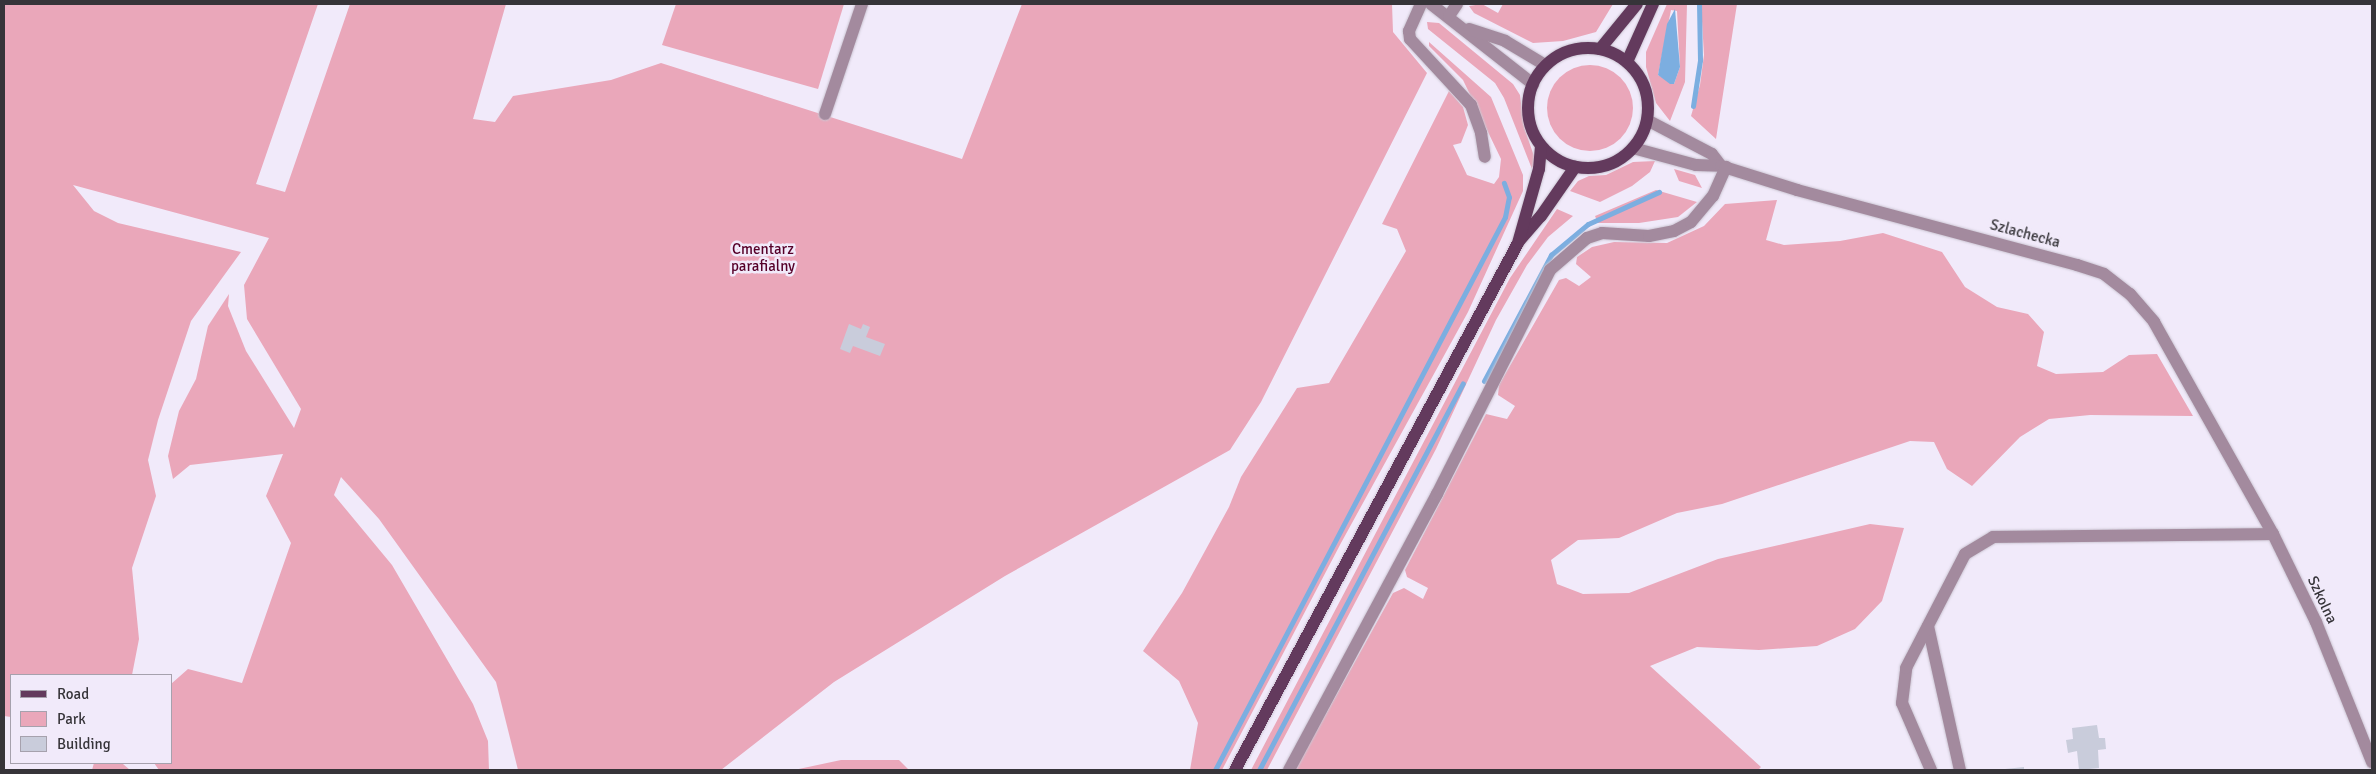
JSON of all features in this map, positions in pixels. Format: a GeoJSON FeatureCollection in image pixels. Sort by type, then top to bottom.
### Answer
{"type":"FeatureCollection","features":[{"type":"Feature","properties":{"kind":"main road"},"geometry":{"type":"LineString","coordinates":[[1600,49],[1637,4]]}},
{"type":"Feature","properties":{"kind":"main road"},"geometry":{"type":"LineString","coordinates":[[1627,62],[1654,4]]}},
{"type":"Feature","properties":{"kind":"main road"},"geometry":{"type":"LineString","coordinates":[[1600,49],[1627,62],[1645,88],[1647,120],[1633,148],[1607,165],[1575,167],[1556,159],[1541,146],[1528,116],[1533,84],[1545,65],[1570,50],[1600,49]]}},
{"type":"Feature","properties":{"kind":"main road"},"geometry":{"type":"LineString","coordinates":[[1235,770],[1518,243],[1539,170],[1541,146]]}},
{"type":"Feature","properties":{"kind":"main road"},"geometry":{"type":"LineString","coordinates":[[1518,243],[1541,216],[1575,167]]}},
{"type":"Feature","properties":{"kind":"street"},"geometry":{"type":"LineString","coordinates":[[825,114],[862,4]]}},
{"type":"Feature","properties":{"kind":"street"},"geometry":{"type":"LineString","coordinates":[[1421,4],[1409,31],[1410,39],[1471,105],[1481,133],[1485,157]]}},
{"type":"Feature","properties":{"kind":"street"},"geometry":{"type":"LineString","coordinates":[[1431,4],[1464,27],[1499,60],[1533,84]]}},
{"type":"Feature","properties":{"kind":"street"},"geometry":{"type":"LineString","coordinates":[[1449,16],[1457,4]]}},
{"type":"Feature","properties":{"kind":"street"},"geometry":{"type":"LineString","coordinates":[[1464,27],[1506,41],[1545,65]]}},
{"type":"Feature","properties":{"kind":"street","name":"Szlachecka"},"geometry":{"type":"LineString","coordinates":[[1647,120],[1712,154],[1724,167]]}},
{"type":"Feature","properties":{"kind":"street","name":"Szlachecka"},"geometry":{"type":"LineString","coordinates":[[1633,148],[1696,165],[1724,167],[1797,190],[2104,274],[2130,294],[2154,322],[2230,458]]}},
{"type":"Feature","properties":{"kind":"street"},"geometry":{"type":"LineString","coordinates":[[1289,770],[1437,494],[1550,270],[1587,238],[1602,233],[1649,236],[1674,231],[1691,222],[1713,196],[1724,167]]}},
{"type":"Feature","properties":{"kind":"street","name":"Szkolna"},"geometry":{"type":"LineString","coordinates":[[2230,458],[2273,534],[2316,622],[2372,762]]}},
{"type":"Feature","properties":{"kind":"street"},"geometry":{"type":"LineString","coordinates":[[1931,770],[1902,703],[1906,668],[1965,554],[1993,537],[2273,534]]}},
{"type":"Feature","properties":{"kind":"street"},"geometry":{"type":"LineString","coordinates":[[1928,626],[1960,770]]}},
{"type":"Feature","properties":{"kind":"green space","name":"Cmentarz parafialny"},"geometry":{"type":"Polygon","coordinates":[[[4,4],[318,4],[256,184],[285,192],[350,4],[506,4],[473,119],[495,122],[513,96],[611,80],[661,63],[962,159],[1022,4],[1392,4],[1393,32],[1427,73],[1261,402],[1230,450],[1005,576],[834,682],[721,770],[518,770],[496,682],[379,519],[341,477],[334,495],[392,565],[473,704],[488,741],[489,770],[159,770],[155,764],[172,764],[172,683],[188,669],[242,683],[291,543],[266,496],[283,454],[190,465],[173,479],[168,456],[179,411],[196,379],[208,326],[229,294],[228,306],[246,351],[294,428],[301,409],[247,319],[244,285],[269,238],[73,185],[94,211],[118,223],[241,252],[191,321],[158,420],[148,460],[156,496],[132,568],[139,639],[132,674],[10,674],[10,717],[4,716],[4,4]]]}},
{"type":"Feature","properties":{"kind":"green space"},"geometry":{"type":"Polygon","coordinates":[[[676,4],[844,4],[818,89],[662,45],[676,4]]]}},
{"type":"Feature","properties":{"kind":"green space"},"geometry":{"type":"Polygon","coordinates":[[[1482,4],[1498,13],[1503,4],[1613,4],[1596,32],[1563,41],[1533,43],[1474,13],[1469,6],[1482,4]]]}},
{"type":"Feature","properties":{"kind":"green space"},"geometry":{"type":"Polygon","coordinates":[[[1667,4],[1687,4],[1685,82],[1670,121],[1656,103],[1646,67],[1646,52],[1667,4]],[[1671,10],[1658,75],[1674,84],[1680,67],[1677,11],[1671,10]]]}},
{"type":"Feature","properties":{"kind":"green space"},"geometry":{"type":"Polygon","coordinates":[[[1701,4],[1737,4],[1716,139],[1691,116],[1700,85],[1704,55],[1701,4]]]}},
{"type":"Feature","properties":{"kind":"green space"},"geometry":{"type":"Polygon","coordinates":[[[1427,22],[1439,23],[1513,84],[1520,95],[1524,127],[1535,159],[1532,169],[1504,98],[1495,83],[1428,29],[1427,22]]]}},
{"type":"Feature","properties":{"kind":"green space"},"geometry":{"type":"Polygon","coordinates":[[[1429,42],[1491,97],[1523,175],[1523,191],[1468,312],[1341,543],[1222,770],[1190,770],[1198,723],[1179,681],[1143,651],[1182,593],[1229,507],[1241,477],[1297,388],[1329,383],[1406,251],[1397,229],[1382,224],[1449,91],[1463,107],[1468,125],[1461,143],[1453,145],[1467,175],[1494,184],[1499,177],[1501,159],[1463,80],[1429,46],[1429,42]]]}},
{"type":"Feature","properties":{"kind":"green space"},"geometry":{"type":"Polygon","coordinates":[[[1582,65],[1598,65],[1607,68],[1621,77],[1630,91],[1633,108],[1630,125],[1621,139],[1607,148],[1598,151],[1582,151],[1566,144],[1554,132],[1547,116],[1547,100],[1554,84],[1566,72],[1582,65]]]}},
{"type":"Feature","properties":{"kind":"green space"},"geometry":{"type":"Polygon","coordinates":[[[1655,161],[1650,172],[1632,186],[1600,202],[1570,191],[1578,181],[1589,176],[1606,175],[1633,162],[1655,161]]]}},
{"type":"Feature","properties":{"kind":"green space"},"geometry":{"type":"Polygon","coordinates":[[[1674,169],[1695,175],[1702,188],[1679,181],[1674,169]]]}},
{"type":"Feature","properties":{"kind":"green space"},"geometry":{"type":"Polygon","coordinates":[[[1656,190],[1697,202],[1678,217],[1639,223],[1598,223],[1595,216],[1656,190]]]}},
{"type":"Feature","properties":{"kind":"green space"},"geometry":{"type":"Polygon","coordinates":[[[1777,200],[1766,240],[1784,245],[1840,241],[1883,233],[1942,252],[1965,287],[1997,307],[2028,314],[2044,332],[2037,366],[2056,374],[2103,372],[2129,355],[2157,354],[2193,416],[2090,415],[2049,419],[2020,437],[1972,486],[1947,469],[1934,442],[1910,441],[1722,504],[1677,513],[1619,538],[1578,540],[1551,560],[1557,584],[1583,594],[1629,593],[1718,559],[1870,524],[1904,528],[1882,601],[1855,629],[1817,646],[1759,650],[1697,647],[1650,666],[1761,767],[1758,770],[1295,770],[1393,593],[1404,588],[1423,599],[1428,588],[1407,577],[1405,570],[1486,414],[1507,419],[1515,406],[1498,395],[1499,385],[1559,280],[1566,278],[1579,286],[1591,277],[1576,264],[1577,257],[1592,247],[1614,242],[1667,243],[1704,226],[1725,204],[1777,200]]]}},
{"type":"Feature","properties":{"kind":"green space"},"geometry":{"type":"Polygon","coordinates":[[[1557,209],[1573,216],[1548,237],[1527,265],[1496,320],[1436,449],[1267,770],[1251,770],[1510,278],[1557,209]]]}},
{"type":"Feature","properties":{"kind":"green space"},"geometry":{"type":"Polygon","coordinates":[[[841,760],[899,760],[909,770],[794,770],[841,760]]]}},
{"type":"Feature","properties":{"kind":"green space"},"geometry":{"type":"Polygon","coordinates":[[[94,764],[123,764],[130,770],[92,770],[94,764]]]}},
{"type":"Feature","properties":{"kind":"water"},"geometry":{"type":"Polygon","coordinates":[[[1675,9],[1680,67],[1674,84],[1670,84],[1658,75],[1667,24],[1675,9]]]}},
{"type":"Feature","properties":{"kind":"building"},"geometry":{"type":"Polygon","coordinates":[[[849,324],[861,329],[863,324],[870,327],[866,337],[885,344],[880,356],[853,346],[850,353],[840,349],[849,324]]]}},
{"type":"Feature","properties":{"kind":"building"},"geometry":{"type":"Polygon","coordinates":[[[2097,725],[2099,738],[2105,738],[2106,749],[2098,750],[2099,768],[2079,770],[2077,751],[2068,753],[2066,740],[2073,739],[2072,728],[2097,725]]]}},
{"type":"Feature","properties":{"kind":"building"},"geometry":{"type":"Polygon","coordinates":[[[2024,767],[2024,770],[2005,770],[2005,769],[2024,767]]]}},
{"type":"Feature","properties":{"kind":"waterway"},"geometry":{"type":"LineString","coordinates":[[1693,106],[1700,60],[1699,4]]}},
{"type":"Feature","properties":{"kind":"waterway"},"geometry":{"type":"LineString","coordinates":[[1215,770],[1505,217],[1509,197],[1504,183]]}},
{"type":"Feature","properties":{"kind":"waterway"},"geometry":{"type":"LineString","coordinates":[[1484,381],[1551,255],[1588,224],[1659,192]]}},
{"type":"Feature","properties":{"kind":"waterway"},"geometry":{"type":"LineString","coordinates":[[1259,770],[1463,383]]}}]}
